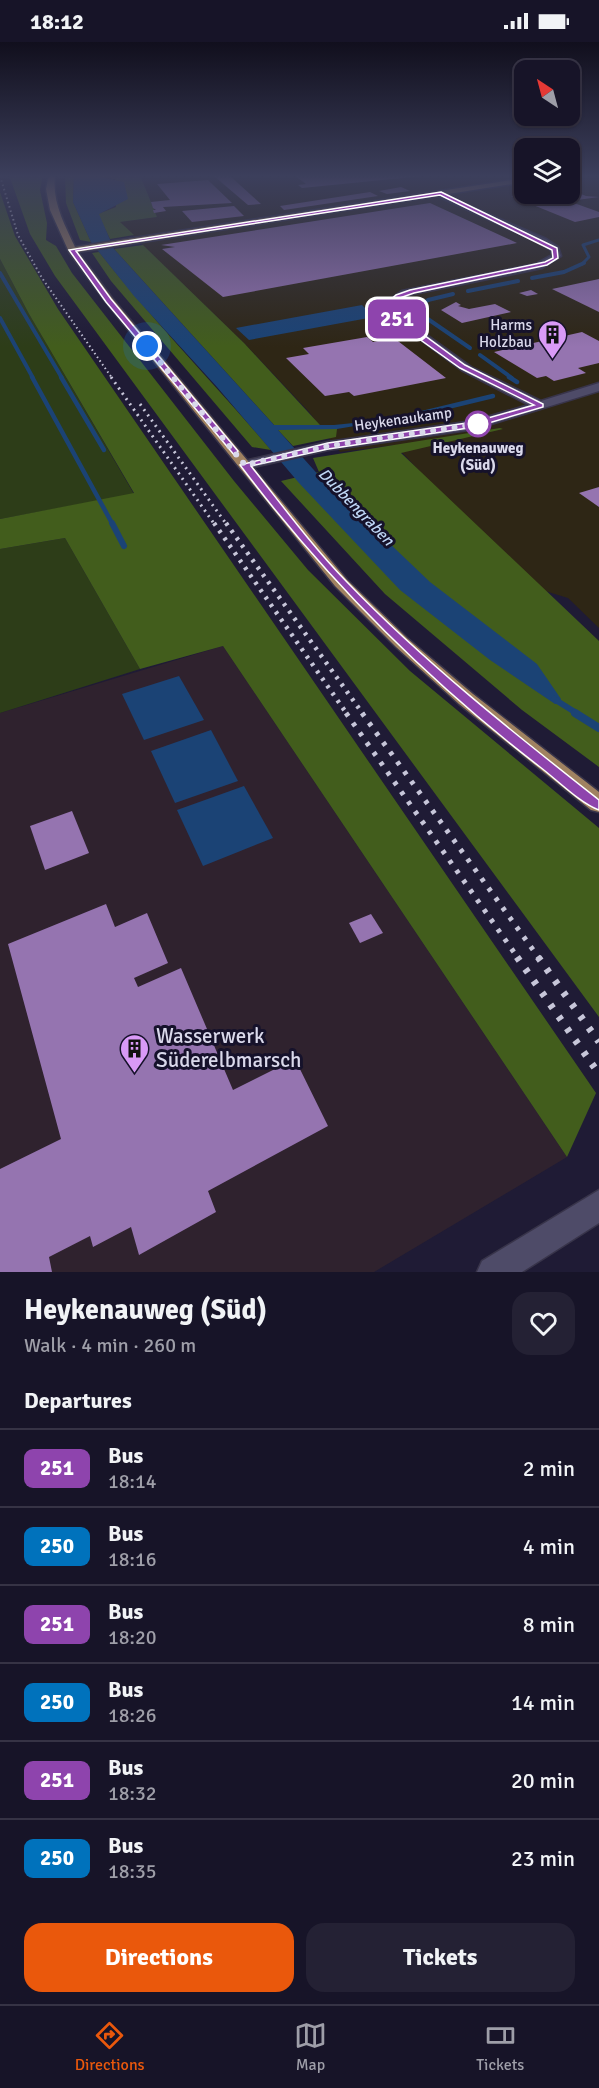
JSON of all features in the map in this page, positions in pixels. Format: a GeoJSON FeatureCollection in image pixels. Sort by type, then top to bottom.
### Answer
{"type":"FeatureCollection","features":[{"type":"Feature","properties":{"kind":"main road"},"geometry":{"type":"LineString","coordinates":[[64,232],[72,250],[109,300],[341,583],[402,643],[524,748],[599,804]]}},
{"type":"Feature","properties":{"kind":"main road"},"geometry":{"type":"LineString","coordinates":[[72,250],[189,232]]}},
{"type":"Feature","properties":{"kind":"street"},"geometry":{"type":"LineString","coordinates":[[524,232],[555,249],[557,256],[539,266],[405,293],[389,304],[391,314],[463,366],[541,406]]}},
{"type":"Feature","properties":{"kind":"street","name":"Heykenaukamp"},"geometry":{"type":"LineString","coordinates":[[245,465],[306,450],[475,425],[599,387]]}},
{"type":"Feature","properties":{"kind":"street"},"geometry":{"type":"LineString","coordinates":[[493,1272],[599,1205]]}},
{"type":"Feature","properties":{"kind":"shaded area"},"geometry":{"type":"Polygon","coordinates":[[[130,232],[599,232],[599,628],[568,598],[545,591],[440,493],[395,445],[340,452],[309,412],[244,343],[130,232]]]}},
{"type":"Feature","properties":{"kind":"shaded area","name":"Wasserwerk Süderelbmarsch"},"geometry":{"type":"Polygon","coordinates":[[[223,646],[567,1157],[374,1272],[0,1272],[0,713],[223,646]]]}},
{"type":"Feature","properties":{"kind":"green space"},"geometry":{"type":"Polygon","coordinates":[[[0,232],[14,232],[58,309],[596,1093],[567,1157],[223,646],[140,669],[65,538],[0,549],[0,519],[134,493],[29,314],[0,259],[0,232]]]}},
{"type":"Feature","properties":{"kind":"green space"},"geometry":{"type":"Polygon","coordinates":[[[46,232],[46,240],[56,246],[72,273],[234,481],[308,570],[410,671],[599,828],[599,1017],[55,276],[30,234],[46,232]]]}},
{"type":"Feature","properties":{"kind":"green space"},"geometry":{"type":"Polygon","coordinates":[[[77,232],[87,232],[91,242],[80,240],[77,232]]]}},
{"type":"Feature","properties":{"kind":"green space"},"geometry":{"type":"Polygon","coordinates":[[[107,232],[131,232],[134,235],[110,239],[107,232]]]}},
{"type":"Feature","properties":{"kind":"green space"},"geometry":{"type":"Polygon","coordinates":[[[143,245],[244,343],[320,425],[274,425],[114,249],[143,245]]]}},
{"type":"Feature","properties":{"kind":"green space"},"geometry":{"type":"Polygon","coordinates":[[[99,252],[271,450],[252,447],[111,281],[92,253],[99,252]]]}},
{"type":"Feature","properties":{"kind":"green space"},"geometry":{"type":"Polygon","coordinates":[[[0,259],[29,314],[134,494],[0,519],[0,259]]]}},
{"type":"Feature","properties":{"kind":"green space"},"geometry":{"type":"Polygon","coordinates":[[[277,429],[337,429],[336,437],[293,446],[277,429]]]}},
{"type":"Feature","properties":{"kind":"green space"},"geometry":{"type":"Polygon","coordinates":[[[503,429],[401,453],[599,641],[599,767],[522,710],[385,594],[281,481],[319,472],[313,458],[503,429]]]}},
{"type":"Feature","properties":{"kind":"green space"},"geometry":{"type":"Polygon","coordinates":[[[65,538],[140,669],[0,713],[0,549],[65,538]]]}},
{"type":"Feature","properties":{"kind":"water"},"geometry":{"type":"Polygon","coordinates":[[[87,232],[107,232],[114,249],[274,425],[334,425],[402,418],[337,429],[278,430],[322,479],[430,582],[537,664],[561,699],[560,703],[555,704],[490,660],[400,590],[299,483],[217,387],[134,296],[91,242],[87,232]]]}},
{"type":"Feature","properties":{"kind":"water"},"geometry":{"type":"Polygon","coordinates":[[[362,305],[374,317],[249,340],[236,328],[362,305]]]}},
{"type":"Feature","properties":{"kind":"water"},"geometry":{"type":"Polygon","coordinates":[[[179,676],[204,720],[144,740],[122,694],[179,676]]]}},
{"type":"Feature","properties":{"kind":"water"},"geometry":{"type":"Polygon","coordinates":[[[211,730],[238,781],[175,803],[151,751],[211,730]]]}},
{"type":"Feature","properties":{"kind":"water"},"geometry":{"type":"Polygon","coordinates":[[[244,786],[273,838],[203,866],[177,810],[244,786]]]}},
{"type":"Feature","properties":{"kind":"building"},"geometry":{"type":"Polygon","coordinates":[[[242,232],[494,232],[517,243],[223,297],[162,249],[175,247],[161,245],[242,232]]]}},
{"type":"Feature","properties":{"kind":"building"},"geometry":{"type":"Polygon","coordinates":[[[599,279],[599,312],[552,289],[599,279]]]}},
{"type":"Feature","properties":{"kind":"building"},"geometry":{"type":"Polygon","coordinates":[[[531,290],[538,294],[527,296],[519,293],[531,290]]]}},
{"type":"Feature","properties":{"kind":"building"},"geometry":{"type":"Polygon","coordinates":[[[456,302],[461,305],[458,306],[469,309],[495,304],[511,312],[462,323],[441,310],[456,302]]]}},
{"type":"Feature","properties":{"kind":"building","name":"Harms Holzbau"},"geometry":{"type":"Polygon","coordinates":[[[582,332],[599,341],[599,363],[578,368],[586,373],[554,381],[546,376],[537,378],[494,352],[582,332]]]}},
{"type":"Feature","properties":{"kind":"building"},"geometry":{"type":"Polygon","coordinates":[[[367,337],[373,342],[394,338],[446,378],[354,396],[349,392],[325,396],[286,358],[309,354],[303,348],[367,337]]]}},
{"type":"Feature","properties":{"kind":"building"},"geometry":{"type":"Polygon","coordinates":[[[599,487],[599,507],[579,493],[599,487]]]}},
{"type":"Feature","properties":{"kind":"building"},"geometry":{"type":"Polygon","coordinates":[[[72,811],[89,853],[45,870],[30,826],[72,811]]]}},
{"type":"Feature","properties":{"kind":"building","name":"Wasserwerk Süderelbmarsch"},"geometry":{"type":"Polygon","coordinates":[[[106,904],[115,927],[147,913],[168,963],[134,978],[138,987],[181,968],[233,1090],[295,1059],[328,1126],[208,1191],[216,1212],[139,1255],[131,1227],[93,1247],[90,1236],[49,1257],[52,1272],[0,1272],[0,1169],[61,1139],[8,944],[106,904]]]}},
{"type":"Feature","properties":{"kind":"building"},"geometry":{"type":"Polygon","coordinates":[[[371,914],[383,933],[360,943],[349,923],[371,914]]]}},
{"type":"Feature","properties":{"kind":"waterway"},"geometry":{"type":"LineString","coordinates":[[582,264],[589,257],[583,245],[599,240]]}},
{"type":"Feature","properties":{"kind":"waterway"},"geometry":{"type":"LineString","coordinates":[[532,278],[564,272],[582,264]]}},
{"type":"Feature","properties":{"kind":"waterway"},"geometry":{"type":"LineString","coordinates":[[0,273],[62,378]]}},
{"type":"Feature","properties":{"kind":"waterway"},"geometry":{"type":"LineString","coordinates":[[468,291],[518,281]]}},
{"type":"Feature","properties":{"kind":"waterway"},"geometry":{"type":"LineString","coordinates":[[453,294],[428,300],[417,308],[422,315],[470,348]]}},
{"type":"Feature","properties":{"kind":"waterway"},"geometry":{"type":"LineString","coordinates":[[0,318],[33,378]]}},
{"type":"Feature","properties":{"kind":"waterway"},"geometry":{"type":"LineString","coordinates":[[480,355],[512,378]]}},
{"type":"Feature","properties":{"kind":"waterway"},"geometry":{"type":"LineString","coordinates":[[32,377],[113,525]]}},
{"type":"Feature","properties":{"kind":"waterway"},"geometry":{"type":"LineString","coordinates":[[61,377],[104,450]]}},
{"type":"Feature","properties":{"kind":"waterway"},"geometry":{"type":"LineString","coordinates":[[509,377],[517,382]]}},
{"type":"Feature","properties":{"kind":"waterway"},"geometry":{"type":"LineString","coordinates":[[402,418],[493,396]]}},
{"type":"Feature","properties":{"kind":"waterway"},"geometry":{"type":"LineString","coordinates":[[112,523],[124,546]]}},
{"type":"Feature","properties":{"kind":"waterway","name":"Dubbengraben"},"geometry":{"type":"LineString","coordinates":[[554,699],[578,714]]}},
{"type":"Feature","properties":{"kind":"waterway","name":"Dubbengraben"},"geometry":{"type":"LineString","coordinates":[[575,713],[599,728]]}},
{"type":"Feature","properties":{"kind":"railway"},"geometry":{"type":"LineString","coordinates":[[17,232],[42,278],[112,378]]}},
{"type":"Feature","properties":{"kind":"railway"},"geometry":{"type":"LineString","coordinates":[[111,377],[215,525]]}},
{"type":"Feature","properties":{"kind":"railway"},"geometry":{"type":"LineString","coordinates":[[140,404],[227,525]]}},
{"type":"Feature","properties":{"kind":"railway"},"geometry":{"type":"LineString","coordinates":[[214,523],[347,714]]}},
{"type":"Feature","properties":{"kind":"railway"},"geometry":{"type":"LineString","coordinates":[[226,523],[363,714]]}},
{"type":"Feature","properties":{"kind":"railway"},"geometry":{"type":"LineString","coordinates":[[346,713],[518,958]]}},
{"type":"Feature","properties":{"kind":"railway"},"geometry":{"type":"LineString","coordinates":[[362,713],[539,958]]}},
{"type":"Feature","properties":{"kind":"railway"},"geometry":{"type":"LineString","coordinates":[[517,957],[599,1074]]}},
{"type":"Feature","properties":{"kind":"railway"},"geometry":{"type":"LineString","coordinates":[[538,957],[599,1042]]}},
{"type":"Feature","properties":{"kind":"bus line","name":"251"},"geometry":{"type":"LineString","coordinates":[[188,232],[72,250],[109,300],[235,453]]}},
{"type":"Feature","properties":{"kind":"bus line","name":"251"},"geometry":{"type":"LineString","coordinates":[[524,232],[555,249],[556,258],[547,264],[405,293],[389,304],[389,309],[396,319],[463,366],[541,406],[475,425],[328,446],[245,465],[341,583],[402,643],[524,748],[599,804]]}},
{"type":"Feature","properties":{"kind":"place","name":"Harms Holzbau"},"geometry":{"type":"Point","coordinates":[553,360]}},
{"type":"Feature","properties":{"kind":"place","name":"Heykenauweg (Süd)"},"geometry":{"type":"Point","coordinates":[478,424]}},
{"type":"Feature","properties":{"kind":"place","name":"Wasserwerk Süderelbmarsch"},"geometry":{"type":"Point","coordinates":[135,1074]}},
{"type":"Feature","properties":{"kind":"route"},"geometry":{"type":"LineString","coordinates":[[147,346],[245,465],[328,446],[478,424]]}}]}
